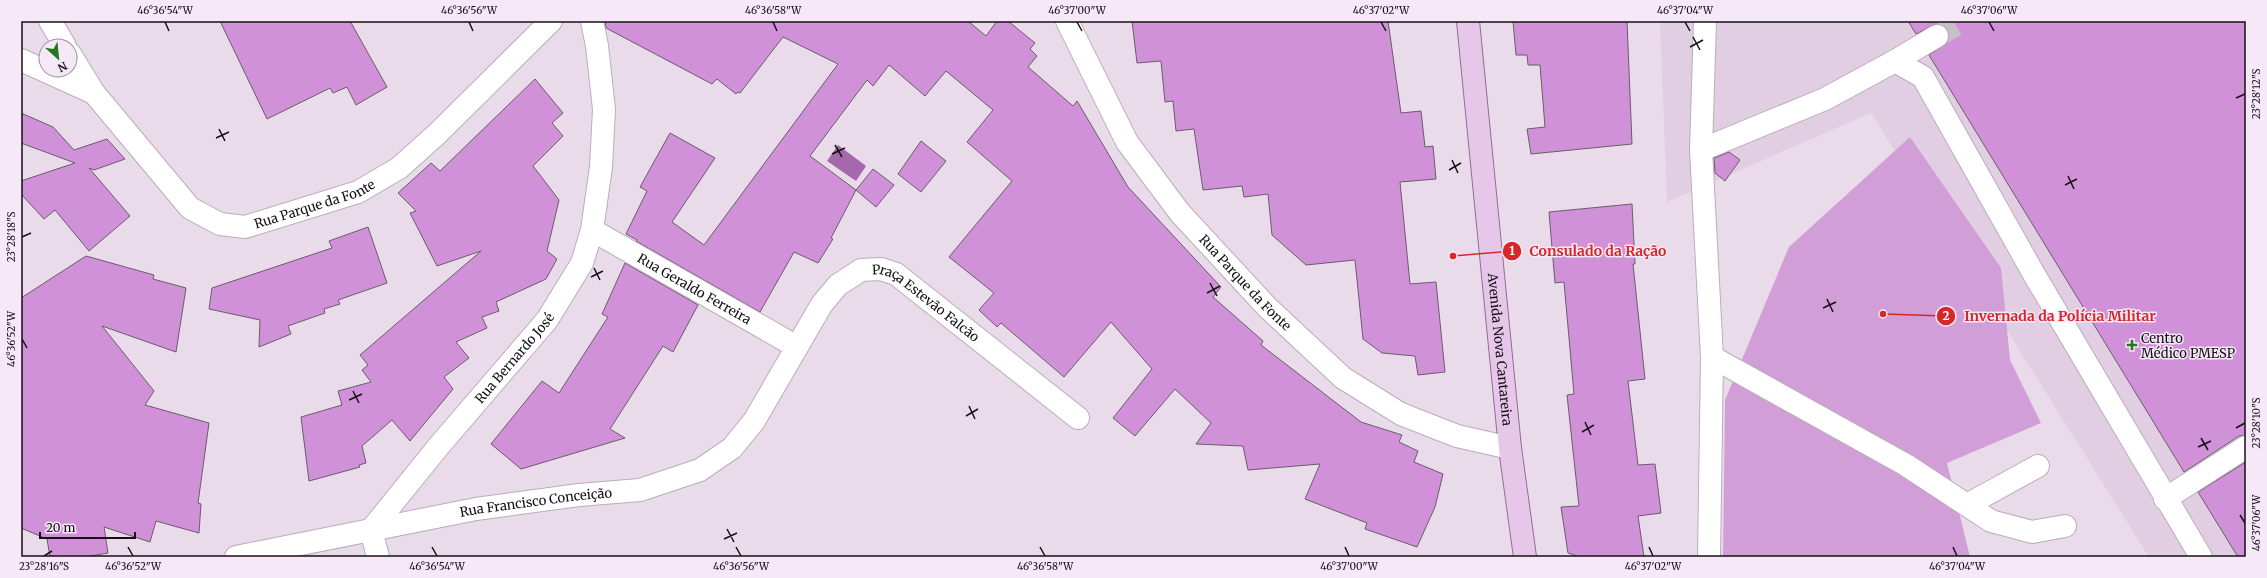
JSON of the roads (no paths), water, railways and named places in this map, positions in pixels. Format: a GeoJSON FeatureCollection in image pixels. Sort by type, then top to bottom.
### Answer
{"type":"FeatureCollection","features":[{"type":"Feature","properties":{"kind":"main road","name":"Avenida Nova Cantareira"},"geometry":{"type":"LineString","coordinates":[[1468,21],[1510,448],[1525,557]]}},
{"type":"Feature","properties":{"kind":"street"},"geometry":{"type":"LineString","coordinates":[[50,21],[60,38]]}},
{"type":"Feature","properties":{"kind":"street","name":"Rua Parque da Fonte"},"geometry":{"type":"LineString","coordinates":[[78,67],[94,93],[190,208],[220,224],[245,227],[358,192],[399,168],[437,134],[551,21]]}},
{"type":"Feature","properties":{"kind":"street","name":"Rua Bernardo José"},"geometry":{"type":"LineString","coordinates":[[371,530],[547,320],[582,264],[592,230],[600,167],[604,108],[597,46],[592,21]]}},
{"type":"Feature","properties":{"kind":"street","name":"Rua Parque da Fonte"},"geometry":{"type":"LineString","coordinates":[[1067,21],[1127,142],[1180,213],[1267,307],[1343,378],[1400,414],[1457,436],[1510,448]]}},
{"type":"Feature","properties":{"kind":"street"},"geometry":{"type":"LineString","coordinates":[[1705,21],[1701,150],[1712,357],[1709,557]]}},
{"type":"Feature","properties":{"kind":"street"},"geometry":{"type":"LineString","coordinates":[[1701,150],[1825,99],[1937,36]]}},
{"type":"Feature","properties":{"kind":"street"},"geometry":{"type":"LineString","coordinates":[[21,60],[94,93]]}},
{"type":"Feature","properties":{"kind":"street"},"geometry":{"type":"LineString","coordinates":[[1895,61],[1923,77],[2038,283],[2165,499],[2201,557]]}},
{"type":"Feature","properties":{"kind":"street","name":"Rua Geraldo Ferreira"},"geometry":{"type":"LineString","coordinates":[[592,230],[797,347]]}},
{"type":"Feature","properties":{"kind":"street","name":"Praça Estevão Falcão"},"geometry":{"type":"LineString","coordinates":[[700,470],[732,448],[754,421],[822,304],[838,285],[860,270],[881,269],[896,274],[1078,418]]}},
{"type":"Feature","properties":{"kind":"street"},"geometry":{"type":"LineString","coordinates":[[1712,357],[1906,465],[1991,521],[2032,532],[2065,526]]}},
{"type":"Feature","properties":{"kind":"street"},"geometry":{"type":"LineString","coordinates":[[2165,499],[2246,447]]}},
{"type":"Feature","properties":{"kind":"street"},"geometry":{"type":"LineString","coordinates":[[1968,505],[2038,466]]}},
{"type":"Feature","properties":{"kind":"street","name":"Rua Francisco Conceição"},"geometry":{"type":"LineString","coordinates":[[371,530],[476,509],[578,495],[640,490],[700,470]]}},
{"type":"Feature","properties":{"kind":"street"},"geometry":{"type":"LineString","coordinates":[[236,557],[371,530],[378,557]]}},
{"type":"Feature","properties":{"kind":"tunnel"},"geometry":{"type":"LineString","coordinates":[[1937,36],[1964,21]]}},
{"type":"Feature","properties":{"kind":"place","name":"Consulado da Ração"},"geometry":{"type":"Point","coordinates":[1453,256]}},
{"type":"Feature","properties":{"kind":"place","name":"Invernada da Polícia Militar"},"geometry":{"type":"Point","coordinates":[1883,314]}},
{"type":"Feature","properties":{"kind":"place","name":"Centro Médico PMESP"},"geometry":{"type":"Point","coordinates":[2132,345]}}]}
